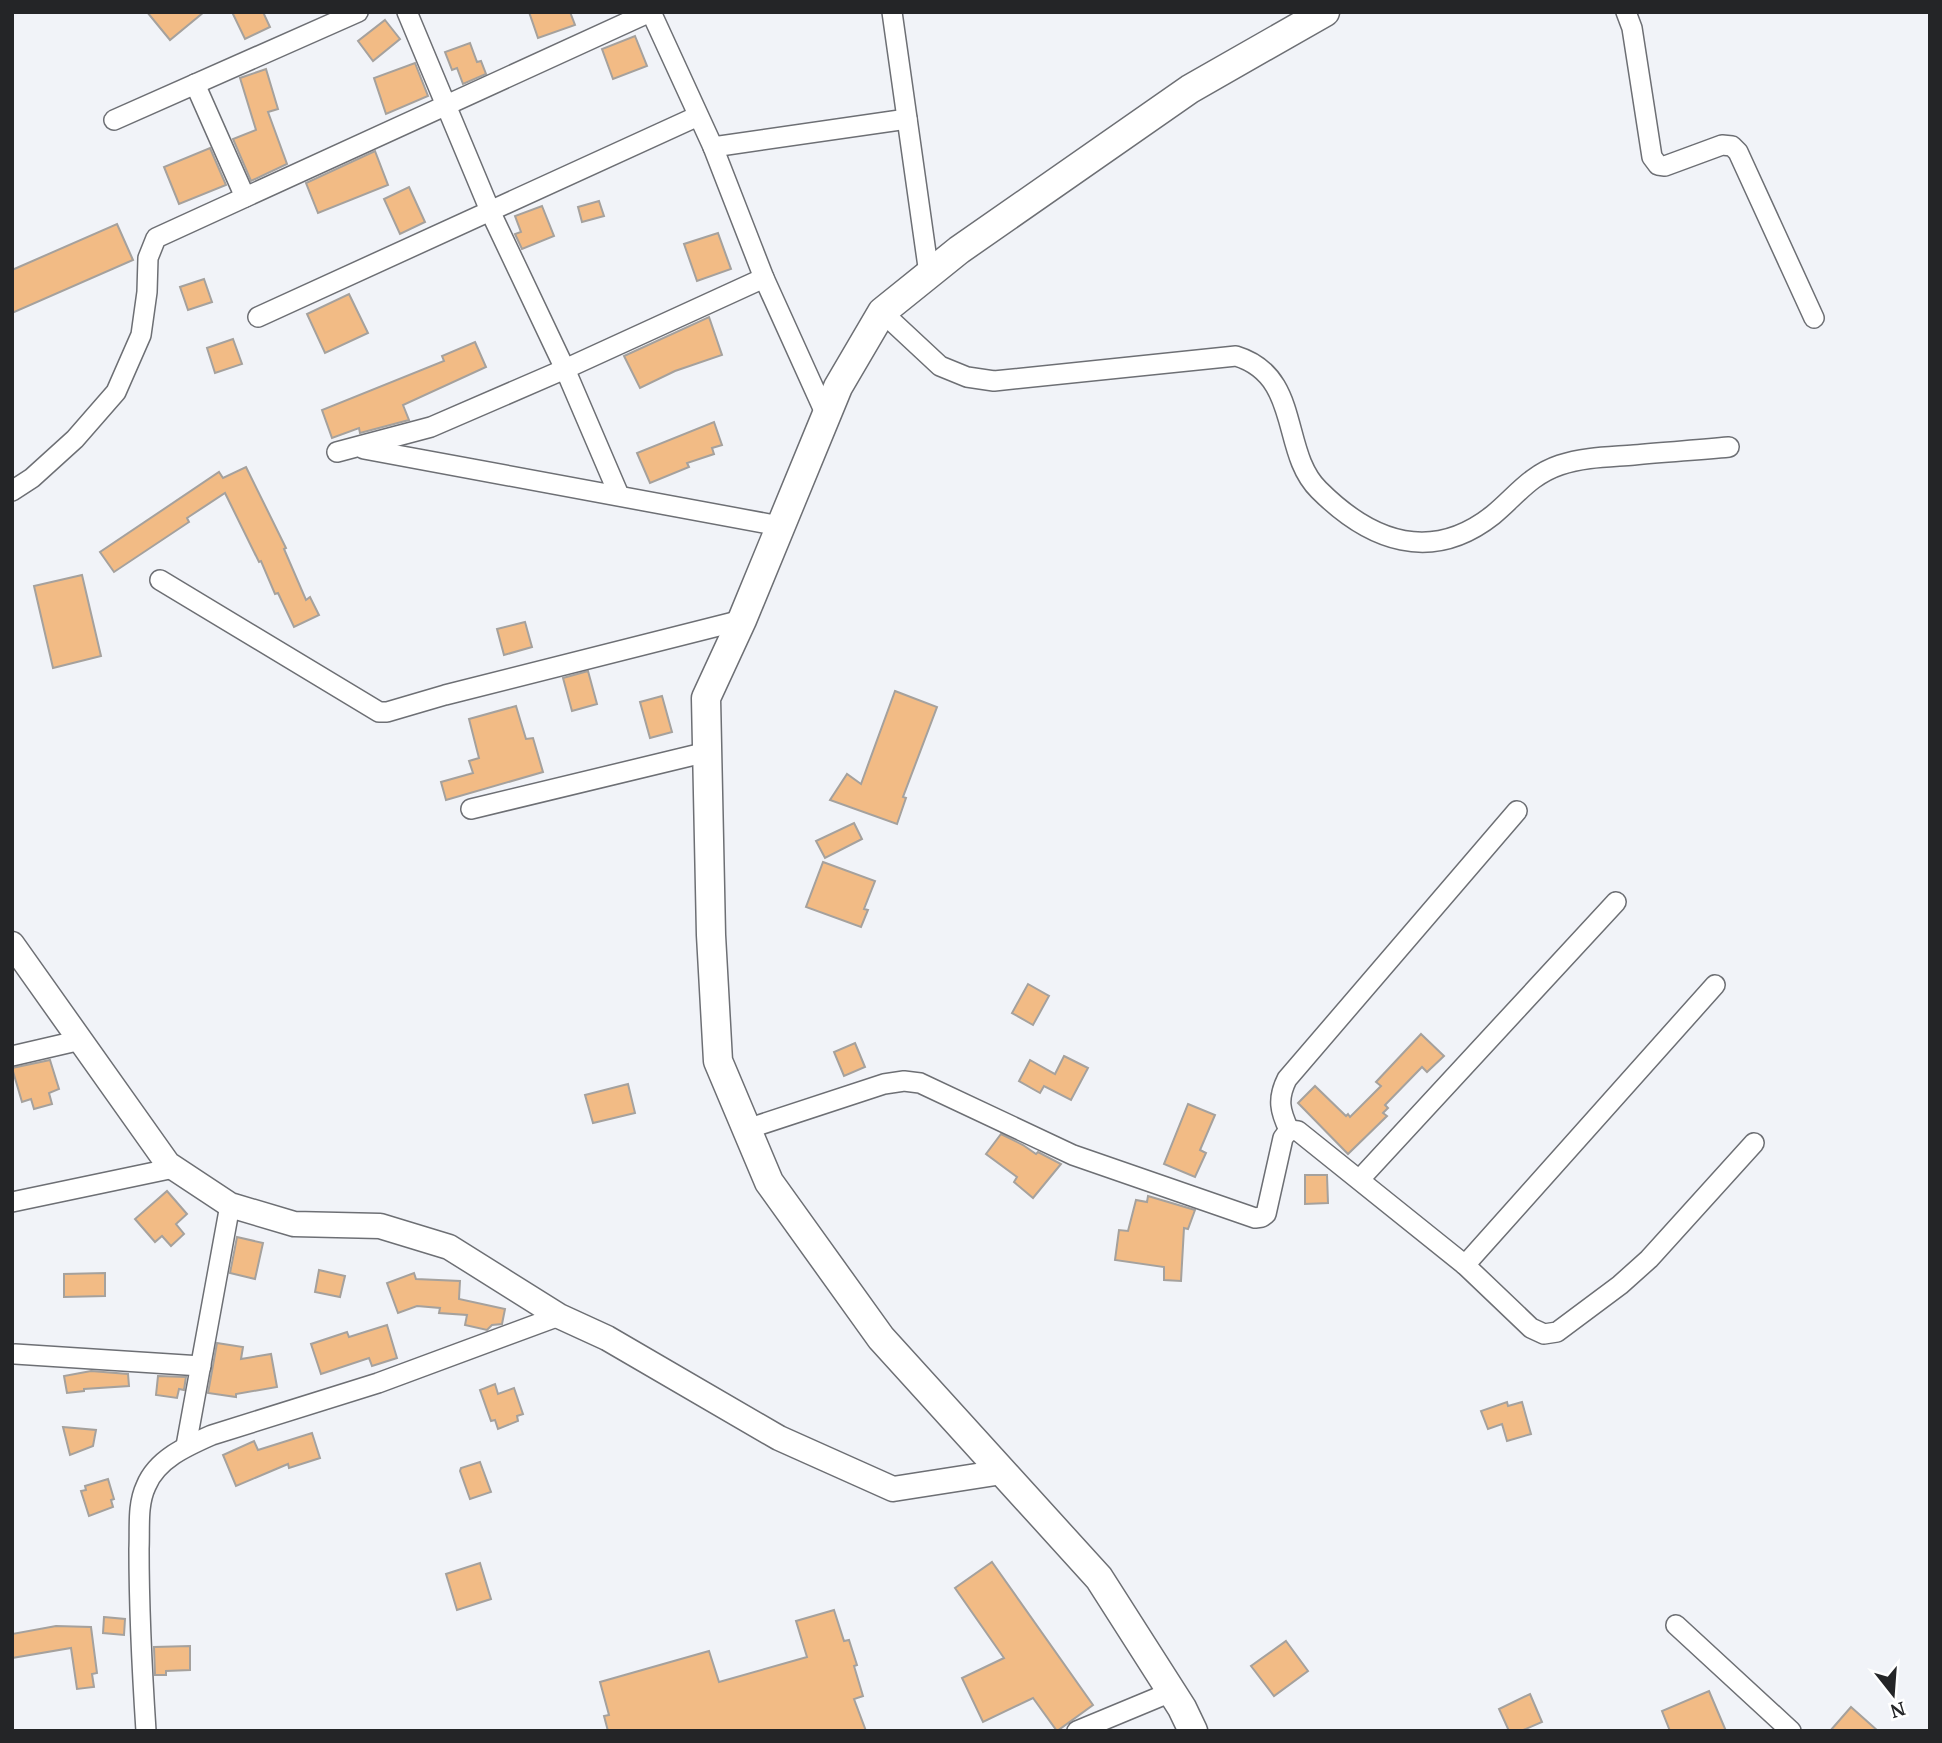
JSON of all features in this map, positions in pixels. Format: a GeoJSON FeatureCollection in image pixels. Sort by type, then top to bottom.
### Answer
{"type":"FeatureCollection","features":[{"type":"Feature","properties":{"kind":"main road"},"geometry":{"type":"LineString","coordinates":[[1193,1731],[1099,1578],[881,1338],[769,1182],[718,1060],[711,935],[706,698],[742,620],[838,387],[882,312],[958,250],[1190,89],[1325,12]]}},
{"type":"Feature","properties":{"kind":"street"},"geometry":{"type":"LineString","coordinates":[[114,120],[358,12]]}},
{"type":"Feature","properties":{"kind":"street"},"geometry":{"type":"LineString","coordinates":[[407,12],[491,213],[565,369],[619,495]]}},
{"type":"Feature","properties":{"kind":"street"},"geometry":{"type":"LineString","coordinates":[[12,491],[32,478],[75,439],[116,392],[141,335],[148,258],[156,238],[651,12],[713,147],[764,278],[826,415]]}},
{"type":"Feature","properties":{"kind":"street"},"geometry":{"type":"LineString","coordinates":[[892,12],[929,274]]}},
{"type":"Feature","properties":{"kind":"street"},"geometry":{"type":"LineString","coordinates":[[1626,12],[1632,28],[1652,157],[1658,165],[1665,166],[1723,145],[1732,146],[1738,152],[1814,318]]}},
{"type":"Feature","properties":{"kind":"street"},"geometry":{"type":"LineString","coordinates":[[195,84],[245,197]]}},
{"type":"Feature","properties":{"kind":"street"},"geometry":{"type":"LineString","coordinates":[[258,317],[491,213],[698,116]]}},
{"type":"Feature","properties":{"kind":"street"},"geometry":{"type":"LineString","coordinates":[[713,147],[907,119]]}},
{"type":"Feature","properties":{"kind":"street"},"geometry":{"type":"LineString","coordinates":[[764,278],[431,427],[346,449],[619,495],[780,526]]}},
{"type":"Feature","properties":{"kind":"street"},"geometry":{"type":"LineString","coordinates":[[882,312],[940,366],[967,377],[994,381],[1236,356],[1249,360],[1261,367],[1283,401],[1303,464],[1314,486],[1332,504],[1376,532],[1397,540],[1427,543],[1448,540],[1471,530],[1493,515],[1535,475],[1560,465],[1586,458],[1729,447]]}},
{"type":"Feature","properties":{"kind":"street"},"geometry":{"type":"LineString","coordinates":[[160,580],[379,712],[742,620]]}},
{"type":"Feature","properties":{"kind":"street"},"geometry":{"type":"LineString","coordinates":[[471,808],[707,752]]}},
{"type":"Feature","properties":{"kind":"street"},"geometry":{"type":"LineString","coordinates":[[1289,1130],[1279,1102],[1287,1079],[1517,811]]}},
{"type":"Feature","properties":{"kind":"street"},"geometry":{"type":"LineString","coordinates":[[1360,1179],[1616,902]]}},
{"type":"Feature","properties":{"kind":"street"},"geometry":{"type":"LineString","coordinates":[[12,944],[168,1164],[230,1205],[294,1224],[380,1226],[449,1247],[559,1316],[607,1338],[779,1438],[894,1489],[1002,1472]]}},
{"type":"Feature","properties":{"kind":"street"},"geometry":{"type":"LineString","coordinates":[[1465,1265],[1715,985]]}},
{"type":"Feature","properties":{"kind":"street"},"geometry":{"type":"LineString","coordinates":[[12,1056],[81,1040]]}},
{"type":"Feature","properties":{"kind":"street"},"geometry":{"type":"LineString","coordinates":[[747,1129],[884,1084],[904,1081],[920,1083],[1073,1154],[1255,1218],[1266,1214],[1283,1138],[1289,1130]]}},
{"type":"Feature","properties":{"kind":"street"},"geometry":{"type":"LineString","coordinates":[[1289,1130],[1298,1131],[1360,1179],[1465,1265],[1531,1328],[1544,1334],[1557,1332],[1620,1285],[1649,1259],[1754,1143]]}},
{"type":"Feature","properties":{"kind":"street"},"geometry":{"type":"LineString","coordinates":[[12,1202],[174,1168]]}},
{"type":"Feature","properties":{"kind":"street"},"geometry":{"type":"LineString","coordinates":[[186,1446],[230,1205]]}},
{"type":"Feature","properties":{"kind":"street"},"geometry":{"type":"LineString","coordinates":[[146,1731],[139,1613],[140,1506],[146,1485],[155,1470],[186,1446],[378,1383],[559,1316]]}},
{"type":"Feature","properties":{"kind":"street"},"geometry":{"type":"LineString","coordinates":[[15,1354],[201,1366]]}},
{"type":"Feature","properties":{"kind":"street"},"geometry":{"type":"LineString","coordinates":[[1676,1625],[1791,1731]]}},
{"type":"Feature","properties":{"kind":"street"},"geometry":{"type":"LineString","coordinates":[[1077,1731],[1171,1692]]}},
{"type":"Feature","properties":{"kind":"building"},"geometry":{"type":"Polygon","coordinates":[[[147,12],[204,12],[170,40],[147,12]]]}},
{"type":"Feature","properties":{"kind":"building"},"geometry":{"type":"Polygon","coordinates":[[[232,12],[263,12],[270,27],[245,39],[232,12]]]}},
{"type":"Feature","properties":{"kind":"building"},"geometry":{"type":"Polygon","coordinates":[[[529,12],[570,12],[575,25],[538,38],[529,12]]]}},
{"type":"Feature","properties":{"kind":"building"},"geometry":{"type":"Polygon","coordinates":[[[385,20],[400,39],[373,61],[358,41],[385,20]]]}},
{"type":"Feature","properties":{"kind":"building"},"geometry":{"type":"Polygon","coordinates":[[[635,36],[647,66],[613,79],[602,49],[635,36]]]}},
{"type":"Feature","properties":{"kind":"building"},"geometry":{"type":"Polygon","coordinates":[[[470,43],[477,62],[481,61],[486,74],[463,84],[457,68],[452,70],[445,52],[470,43]]]}},
{"type":"Feature","properties":{"kind":"building"},"geometry":{"type":"Polygon","coordinates":[[[415,63],[428,96],[386,114],[374,78],[415,63]]]}},
{"type":"Feature","properties":{"kind":"building"},"geometry":{"type":"Polygon","coordinates":[[[266,69],[278,109],[268,112],[287,164],[251,181],[233,139],[256,130],[240,78],[266,69]]]}},
{"type":"Feature","properties":{"kind":"building"},"geometry":{"type":"Polygon","coordinates":[[[210,148],[226,185],[179,204],[164,167],[210,148]]]}},
{"type":"Feature","properties":{"kind":"building"},"geometry":{"type":"Polygon","coordinates":[[[375,151],[388,185],[318,213],[306,183],[375,151]]]}},
{"type":"Feature","properties":{"kind":"building"},"geometry":{"type":"Polygon","coordinates":[[[409,187],[425,222],[400,234],[384,199],[409,187]]]}},
{"type":"Feature","properties":{"kind":"building"},"geometry":{"type":"Polygon","coordinates":[[[599,201],[604,216],[582,222],[578,207],[599,201]]]}},
{"type":"Feature","properties":{"kind":"building"},"geometry":{"type":"Polygon","coordinates":[[[542,206],[554,236],[522,249],[515,234],[521,232],[515,216],[542,206]]]}},
{"type":"Feature","properties":{"kind":"building"},"geometry":{"type":"Polygon","coordinates":[[[117,224],[133,260],[12,313],[12,270],[117,224]]]}},
{"type":"Feature","properties":{"kind":"building"},"geometry":{"type":"Polygon","coordinates":[[[718,233],[731,269],[697,281],[684,244],[718,233]]]}},
{"type":"Feature","properties":{"kind":"building"},"geometry":{"type":"Polygon","coordinates":[[[204,279],[212,302],[188,310],[180,287],[204,279]]]}},
{"type":"Feature","properties":{"kind":"building"},"geometry":{"type":"Polygon","coordinates":[[[349,294],[368,333],[325,353],[307,314],[349,294]]]}},
{"type":"Feature","properties":{"kind":"building"},"geometry":{"type":"Polygon","coordinates":[[[709,317],[722,355],[675,371],[640,388],[624,356],[709,317]]]}},
{"type":"Feature","properties":{"kind":"building"},"geometry":{"type":"Polygon","coordinates":[[[233,339],[242,364],[215,373],[207,348],[233,339]]]}},
{"type":"Feature","properties":{"kind":"building"},"geometry":{"type":"Polygon","coordinates":[[[475,342],[486,367],[403,405],[409,420],[360,433],[359,428],[332,438],[322,410],[444,361],[442,356],[475,342]]]}},
{"type":"Feature","properties":{"kind":"building"},"geometry":{"type":"Polygon","coordinates":[[[714,422],[722,445],[712,448],[714,454],[687,463],[689,467],[650,483],[637,453],[714,422]]]}},
{"type":"Feature","properties":{"kind":"building"},"geometry":{"type":"Polygon","coordinates":[[[246,467],[286,548],[284,549],[306,600],[310,597],[319,615],[294,627],[225,493],[187,518],[189,522],[114,572],[100,552],[219,472],[223,478],[246,467]]]}},
{"type":"Feature","properties":{"kind":"building"},"geometry":{"type":"Polygon","coordinates":[[[82,575],[101,656],[53,668],[34,586],[82,575]]]}},
{"type":"Feature","properties":{"kind":"building"},"geometry":{"type":"Polygon","coordinates":[[[525,622],[532,647],[504,655],[497,629],[525,622]]]}},
{"type":"Feature","properties":{"kind":"building"},"geometry":{"type":"Polygon","coordinates":[[[588,671],[597,704],[572,711],[563,678],[588,671]]]}},
{"type":"Feature","properties":{"kind":"building"},"geometry":{"type":"Polygon","coordinates":[[[895,691],[937,707],[903,797],[906,798],[897,824],[830,800],[847,774],[861,784],[895,691]]]}},
{"type":"Feature","properties":{"kind":"building"},"geometry":{"type":"Polygon","coordinates":[[[662,696],[672,732],[650,738],[640,702],[662,696]]]}},
{"type":"Feature","properties":{"kind":"building"},"geometry":{"type":"Polygon","coordinates":[[[516,706],[526,739],[533,738],[543,772],[446,800],[441,782],[473,773],[469,761],[479,758],[469,719],[516,706]]]}},
{"type":"Feature","properties":{"kind":"building"},"geometry":{"type":"Polygon","coordinates":[[[854,823],[862,839],[825,858],[816,841],[854,823]]]}},
{"type":"Feature","properties":{"kind":"building"},"geometry":{"type":"Polygon","coordinates":[[[823,862],[875,881],[864,909],[868,910],[861,927],[806,907],[823,862]]]}},
{"type":"Feature","properties":{"kind":"building"},"geometry":{"type":"Polygon","coordinates":[[[1028,984],[1049,996],[1033,1025],[1012,1013],[1028,984]]]}},
{"type":"Feature","properties":{"kind":"building"},"geometry":{"type":"Polygon","coordinates":[[[1421,1034],[1444,1056],[1427,1072],[1422,1067],[1385,1105],[1388,1108],[1383,1113],[1387,1116],[1348,1154],[1298,1103],[1315,1086],[1350,1117],[1381,1086],[1376,1082],[1421,1034]]]}},
{"type":"Feature","properties":{"kind":"building"},"geometry":{"type":"Polygon","coordinates":[[[855,1043],[865,1067],[844,1076],[834,1052],[855,1043]]]}},
{"type":"Feature","properties":{"kind":"building"},"geometry":{"type":"Polygon","coordinates":[[[1064,1056],[1088,1068],[1071,1100],[1044,1086],[1040,1093],[1019,1081],[1030,1060],[1055,1074],[1064,1056]]]}},
{"type":"Feature","properties":{"kind":"building"},"geometry":{"type":"Polygon","coordinates":[[[50,1060],[59,1089],[49,1093],[52,1104],[34,1109],[31,1099],[22,1102],[12,1068],[50,1060]]]}},
{"type":"Feature","properties":{"kind":"building"},"geometry":{"type":"Polygon","coordinates":[[[628,1084],[635,1113],[593,1123],[585,1095],[628,1084]]]}},
{"type":"Feature","properties":{"kind":"building"},"geometry":{"type":"Polygon","coordinates":[[[1188,1104],[1215,1115],[1200,1150],[1206,1153],[1195,1177],[1164,1164],[1188,1104]]]}},
{"type":"Feature","properties":{"kind":"building"},"geometry":{"type":"Polygon","coordinates":[[[1001,1134],[1036,1154],[1038,1152],[1061,1164],[1033,1198],[1014,1182],[1017,1177],[986,1154],[1001,1134]]]}},
{"type":"Feature","properties":{"kind":"building"},"geometry":{"type":"Polygon","coordinates":[[[1305,1175],[1327,1175],[1328,1203],[1305,1204],[1305,1175]]]}},
{"type":"Feature","properties":{"kind":"building"},"geometry":{"type":"Polygon","coordinates":[[[167,1191],[187,1214],[176,1224],[184,1234],[171,1246],[162,1236],[155,1242],[135,1219],[167,1191]]]}},
{"type":"Feature","properties":{"kind":"building"},"geometry":{"type":"Polygon","coordinates":[[[1148,1196],[1195,1210],[1188,1229],[1184,1228],[1181,1281],[1164,1280],[1164,1267],[1115,1260],[1119,1230],[1128,1231],[1136,1200],[1147,1202],[1148,1196]]]}},
{"type":"Feature","properties":{"kind":"building"},"geometry":{"type":"Polygon","coordinates":[[[237,1237],[263,1243],[255,1279],[230,1273],[237,1237]]]}},
{"type":"Feature","properties":{"kind":"building"},"geometry":{"type":"Polygon","coordinates":[[[319,1270],[345,1276],[340,1297],[315,1292],[319,1270]]]}},
{"type":"Feature","properties":{"kind":"building"},"geometry":{"type":"Polygon","coordinates":[[[105,1273],[105,1296],[64,1297],[64,1274],[105,1273]]]}},
{"type":"Feature","properties":{"kind":"building"},"geometry":{"type":"Polygon","coordinates":[[[414,1273],[416,1279],[460,1281],[459,1299],[505,1309],[502,1324],[492,1325],[487,1330],[465,1325],[467,1315],[439,1313],[440,1308],[417,1306],[398,1313],[387,1283],[414,1273]]]}},
{"type":"Feature","properties":{"kind":"building"},"geometry":{"type":"Polygon","coordinates":[[[387,1325],[397,1358],[372,1366],[369,1358],[321,1374],[311,1344],[347,1332],[349,1337],[387,1325]]]}},
{"type":"Feature","properties":{"kind":"building"},"geometry":{"type":"Polygon","coordinates":[[[217,1343],[243,1347],[241,1359],[271,1354],[277,1387],[236,1394],[236,1397],[208,1393],[217,1343]]]}},
{"type":"Feature","properties":{"kind":"building"},"geometry":{"type":"Polygon","coordinates":[[[91,1371],[128,1374],[129,1386],[67,1393],[64,1376],[91,1371]]]}},
{"type":"Feature","properties":{"kind":"building"},"geometry":{"type":"Polygon","coordinates":[[[158,1376],[186,1377],[184,1390],[179,1389],[177,1398],[156,1395],[158,1376]]]}},
{"type":"Feature","properties":{"kind":"building"},"geometry":{"type":"Polygon","coordinates":[[[495,1384],[498,1394],[514,1388],[523,1414],[517,1416],[518,1421],[498,1429],[495,1420],[491,1421],[480,1390],[495,1384]]]}},
{"type":"Feature","properties":{"kind":"building"},"geometry":{"type":"Polygon","coordinates":[[[1507,1402],[1508,1406],[1522,1402],[1531,1434],[1507,1441],[1502,1424],[1488,1429],[1481,1411],[1507,1402]]]}},
{"type":"Feature","properties":{"kind":"building"},"geometry":{"type":"Polygon","coordinates":[[[63,1427],[96,1430],[93,1446],[70,1455],[63,1427]]]}},
{"type":"Feature","properties":{"kind":"building"},"geometry":{"type":"Polygon","coordinates":[[[312,1433],[320,1458],[289,1468],[288,1464],[236,1486],[223,1455],[254,1441],[258,1450],[312,1433]]]}},
{"type":"Feature","properties":{"kind":"building"},"geometry":{"type":"Polygon","coordinates":[[[480,1462],[491,1492],[470,1499],[460,1471],[461,1468],[480,1462]]]}},
{"type":"Feature","properties":{"kind":"building"},"geometry":{"type":"Polygon","coordinates":[[[108,1479],[114,1499],[111,1500],[113,1507],[89,1516],[81,1491],[86,1490],[85,1486],[108,1479]]]}},
{"type":"Feature","properties":{"kind":"building"},"geometry":{"type":"Polygon","coordinates":[[[992,1562],[1093,1705],[1057,1731],[1033,1698],[983,1722],[962,1678],[1004,1658],[955,1588],[992,1562]]]}},
{"type":"Feature","properties":{"kind":"building"},"geometry":{"type":"Polygon","coordinates":[[[480,1563],[491,1599],[457,1610],[446,1574],[480,1563]]]}},
{"type":"Feature","properties":{"kind":"building"},"geometry":{"type":"Polygon","coordinates":[[[834,1610],[844,1641],[849,1640],[857,1665],[854,1666],[863,1696],[854,1699],[866,1731],[608,1731],[604,1716],[609,1715],[600,1682],[709,1651],[719,1682],[807,1657],[796,1621],[834,1610]]]}},
{"type":"Feature","properties":{"kind":"building"},"geometry":{"type":"Polygon","coordinates":[[[104,1617],[125,1619],[124,1635],[103,1633],[104,1617]]]}},
{"type":"Feature","properties":{"kind":"building"},"geometry":{"type":"Polygon","coordinates":[[[56,1626],[91,1627],[97,1673],[92,1674],[94,1687],[77,1689],[71,1648],[12,1658],[12,1634],[56,1626]]]}},
{"type":"Feature","properties":{"kind":"building"},"geometry":{"type":"Polygon","coordinates":[[[1286,1641],[1308,1671],[1274,1696],[1251,1666],[1286,1641]]]}},
{"type":"Feature","properties":{"kind":"building"},"geometry":{"type":"Polygon","coordinates":[[[190,1646],[190,1670],[166,1671],[166,1675],[155,1675],[154,1647],[190,1646]]]}},
{"type":"Feature","properties":{"kind":"building"},"geometry":{"type":"Polygon","coordinates":[[[1709,1691],[1726,1731],[1670,1731],[1662,1711],[1709,1691]]]}},
{"type":"Feature","properties":{"kind":"building"},"geometry":{"type":"Polygon","coordinates":[[[1530,1694],[1542,1722],[1521,1731],[1509,1731],[1499,1709],[1530,1694]]]}},
{"type":"Feature","properties":{"kind":"building"},"geometry":{"type":"Polygon","coordinates":[[[1851,1707],[1878,1731],[1830,1731],[1851,1707]]]}}]}
